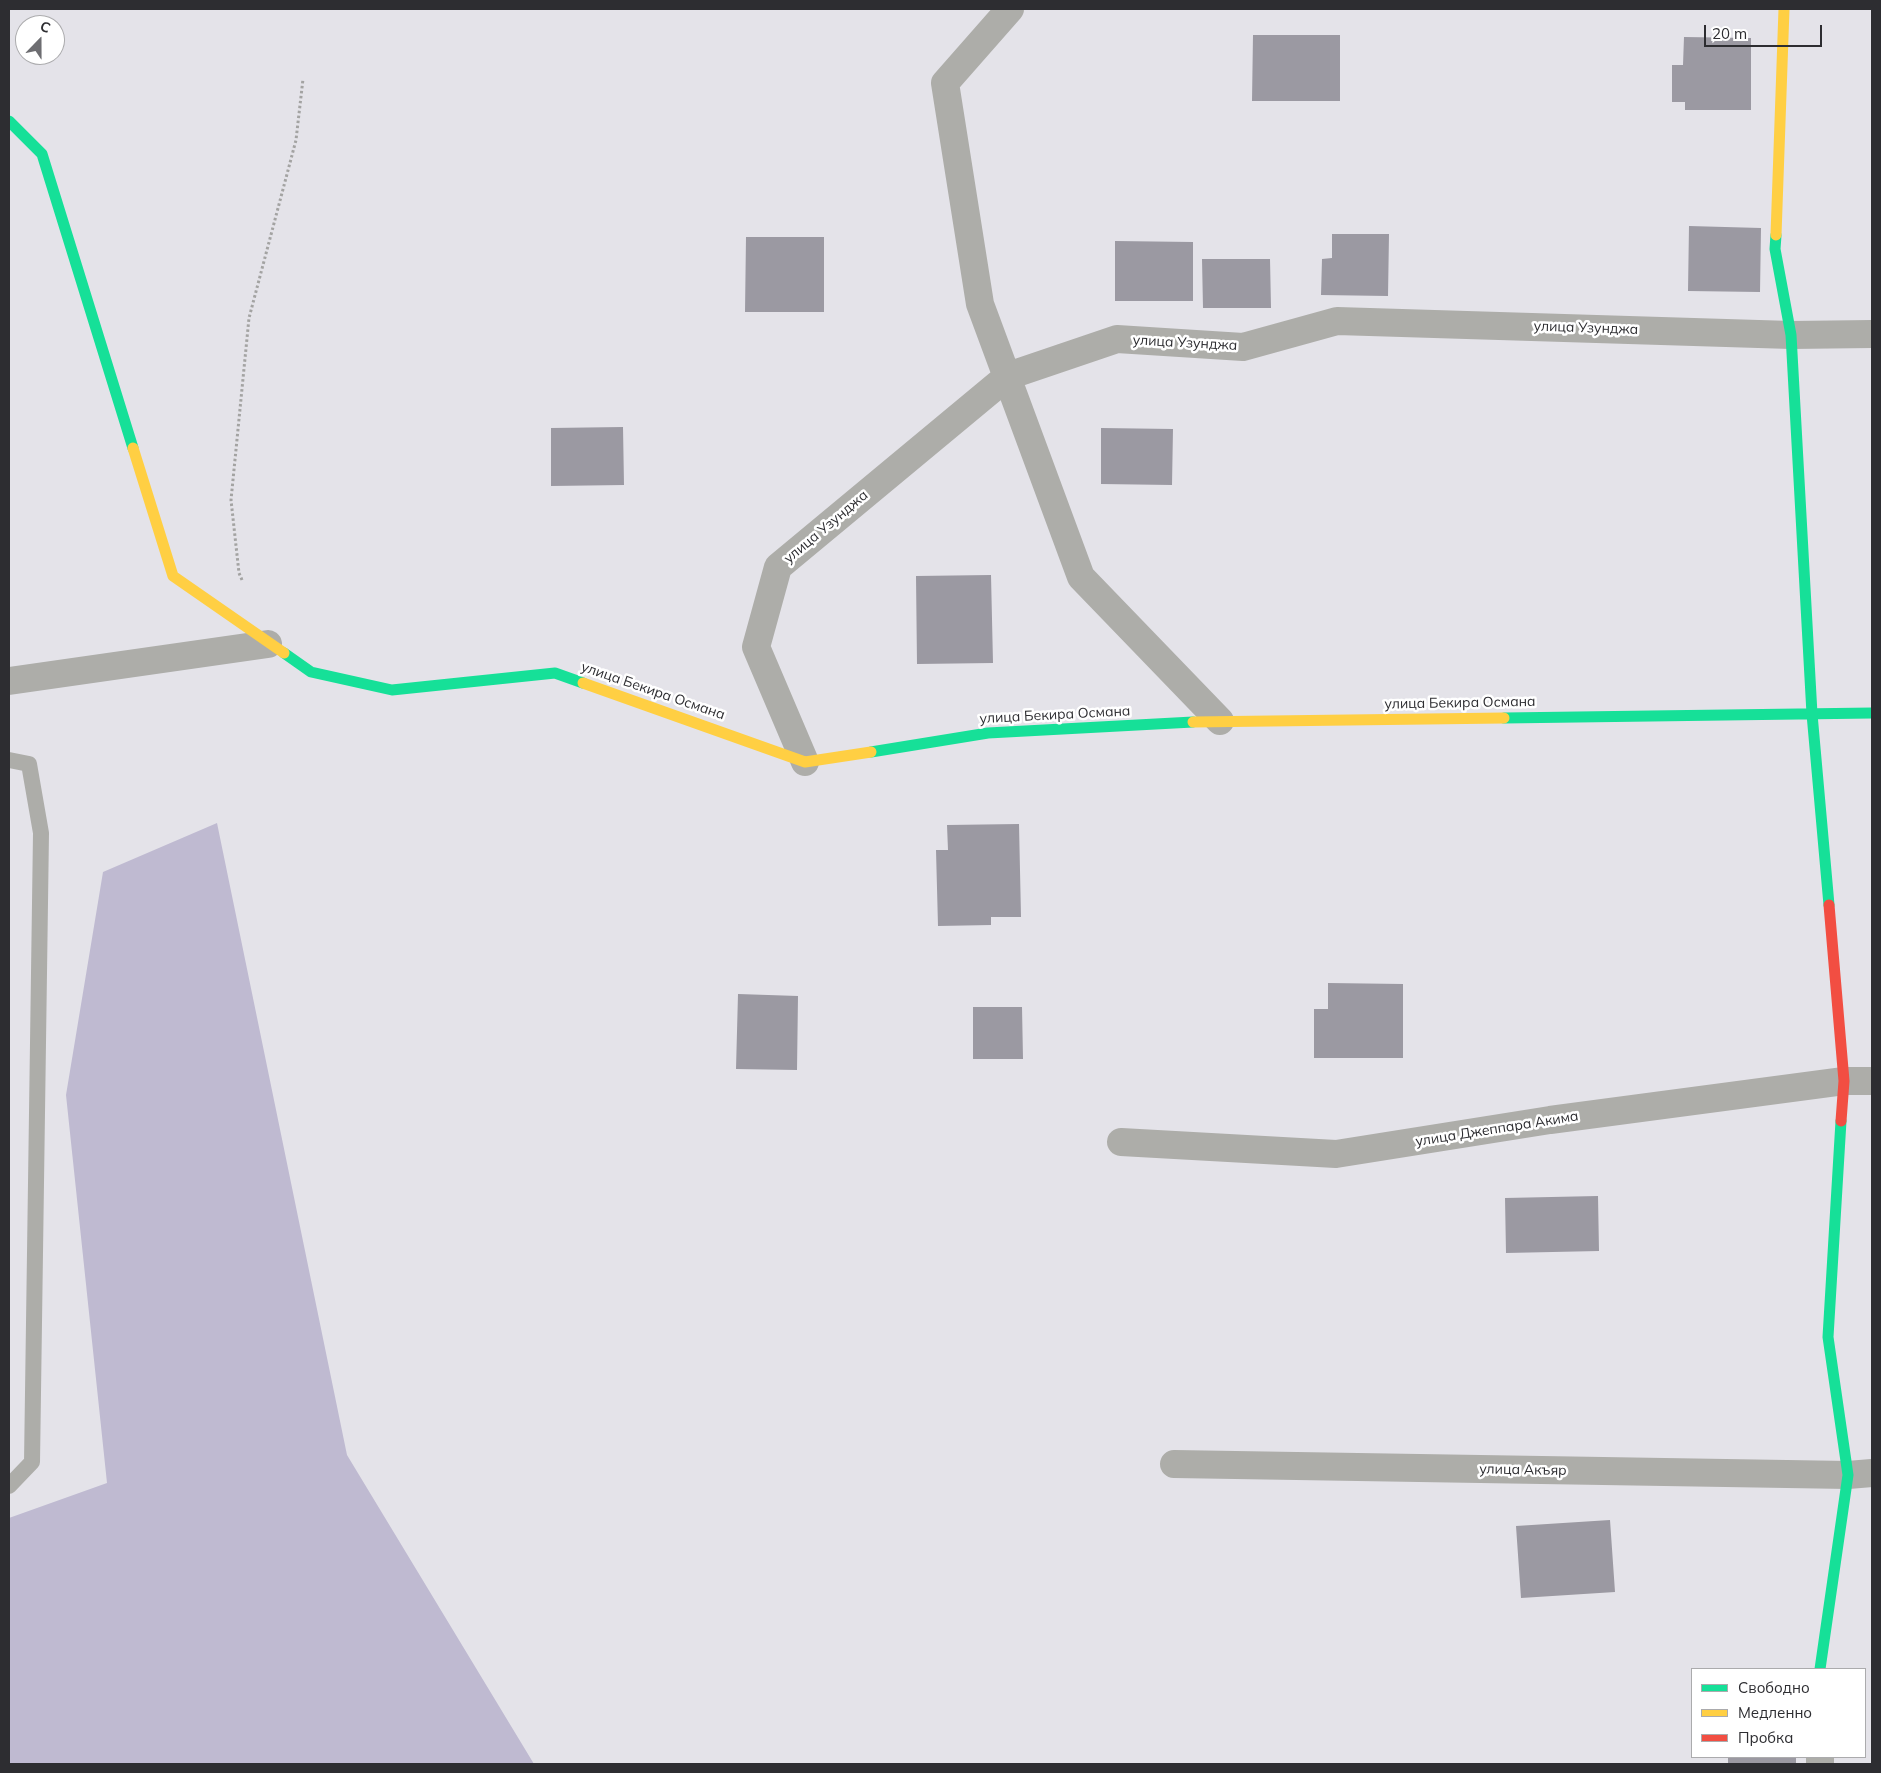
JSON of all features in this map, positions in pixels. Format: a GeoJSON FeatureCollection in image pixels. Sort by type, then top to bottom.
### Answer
{"type":"FeatureCollection","features":[{"type":"Feature","properties":{"kind":"street"},"geometry":{"type":"LineString","coordinates":[[1010,9],[945,83],[980,304],[1081,577],[1220,721]]}},
{"type":"Feature","properties":{"kind":"street"},"geometry":{"type":"LineString","coordinates":[[1784,9],[1775,249],[1791,334],[1812,714],[1844,1081],[1828,1337],[1860,1474],[1820,1668]]}},
{"type":"Feature","properties":{"kind":"street","name":"улица Бекира Османа"},"geometry":{"type":"LineString","coordinates":[[9,121],[42,154],[173,576],[268,644],[312,672],[392,690],[555,673],[805,762],[988,733],[1220,721],[1872,713]]}},
{"type":"Feature","properties":{"kind":"street","name":"улица Узунджа"},"geometry":{"type":"LineString","coordinates":[[805,762],[756,647],[778,567],[1008,376],[1117,339],[1243,347],[1337,321],[1791,334],[1872,334]]}},
{"type":"Feature","properties":{"kind":"street"},"geometry":{"type":"LineString","coordinates":[[9,681],[268,644]]}},
{"type":"Feature","properties":{"kind":"street","name":"улица Джеппара Акима"},"geometry":{"type":"LineString","coordinates":[[1121,1142],[1336,1154],[1550,1120],[1844,1081],[1872,1081]]}},
{"type":"Feature","properties":{"kind":"street","name":"улица Акъяр"},"geometry":{"type":"LineString","coordinates":[[1174,1464],[1860,1474]]}},
{"type":"Feature","properties":{"kind":"lane"},"geometry":{"type":"LineString","coordinates":[[9,760],[29,764],[41,833],[32,1462],[9,1486]]}},
{"type":"Feature","properties":{"kind":"path"},"geometry":{"type":"LineString","coordinates":[[242,582],[239,573],[231,500],[249,318],[296,140],[303,79]]}},
{"type":"Feature","properties":{"kind":"shaded area"},"geometry":{"type":"Polygon","coordinates":[[[217,823],[347,1455],[534,1764],[9,1764],[9,1518],[107,1483],[66,1095],[103,872],[217,823]]]}},
{"type":"Feature","properties":{"kind":"building"},"geometry":{"type":"Polygon","coordinates":[[[1253,35],[1340,35],[1340,101],[1252,101],[1253,35]]]}},
{"type":"Feature","properties":{"kind":"building"},"geometry":{"type":"Polygon","coordinates":[[[1684,37],[1751,38],[1751,110],[1685,110],[1685,102],[1672,102],[1672,65],[1683,65],[1684,37]]]}},
{"type":"Feature","properties":{"kind":"building"},"geometry":{"type":"Polygon","coordinates":[[[1689,226],[1761,228],[1760,292],[1688,291],[1689,226]]]}},
{"type":"Feature","properties":{"kind":"building"},"geometry":{"type":"Polygon","coordinates":[[[1332,234],[1389,234],[1388,296],[1321,295],[1322,259],[1332,258],[1332,234]]]}},
{"type":"Feature","properties":{"kind":"building"},"geometry":{"type":"Polygon","coordinates":[[[746,237],[824,237],[824,312],[745,312],[746,237]]]}},
{"type":"Feature","properties":{"kind":"building"},"geometry":{"type":"Polygon","coordinates":[[[1115,241],[1193,242],[1193,301],[1115,301],[1115,241]]]}},
{"type":"Feature","properties":{"kind":"building"},"geometry":{"type":"Polygon","coordinates":[[[1202,259],[1270,259],[1271,308],[1203,308],[1202,259]]]}},
{"type":"Feature","properties":{"kind":"building"},"geometry":{"type":"Polygon","coordinates":[[[623,427],[624,485],[551,486],[551,428],[623,427]]]}},
{"type":"Feature","properties":{"kind":"building"},"geometry":{"type":"Polygon","coordinates":[[[1101,428],[1173,429],[1172,485],[1101,484],[1101,428]]]}},
{"type":"Feature","properties":{"kind":"building"},"geometry":{"type":"Polygon","coordinates":[[[991,575],[993,663],[917,664],[916,576],[991,575]]]}},
{"type":"Feature","properties":{"kind":"building"},"geometry":{"type":"Polygon","coordinates":[[[1019,824],[1021,917],[991,917],[991,925],[938,926],[936,850],[948,850],[947,825],[1019,824]]]}},
{"type":"Feature","properties":{"kind":"building"},"geometry":{"type":"Polygon","coordinates":[[[1328,983],[1403,984],[1403,1058],[1314,1058],[1314,1009],[1328,1009],[1328,983]]]}},
{"type":"Feature","properties":{"kind":"building"},"geometry":{"type":"Polygon","coordinates":[[[738,994],[798,996],[797,1070],[736,1069],[738,994]]]}},
{"type":"Feature","properties":{"kind":"building"},"geometry":{"type":"Polygon","coordinates":[[[973,1007],[1022,1007],[1023,1059],[973,1059],[973,1007]]]}},
{"type":"Feature","properties":{"kind":"building"},"geometry":{"type":"Polygon","coordinates":[[[1598,1196],[1599,1251],[1506,1253],[1505,1198],[1598,1196]]]}},
{"type":"Feature","properties":{"kind":"building"},"geometry":{"type":"Polygon","coordinates":[[[1610,1520],[1615,1592],[1521,1598],[1516,1526],[1610,1520]]]}},
{"type":"Feature","properties":{"kind":"building"},"geometry":{"type":"Polygon","coordinates":[[[1728,1758],[1796,1758],[1796,1764],[1728,1764],[1728,1758]]]}},
{"type":"Feature","properties":{"kind":"traffic: fast"},"geometry":{"type":"LineString","coordinates":[[9,121],[42,154],[133,448]]}},
{"type":"Feature","properties":{"kind":"traffic: fast"},"geometry":{"type":"LineString","coordinates":[[1776,235],[1775,249],[1791,335],[1812,714],[1829,905]]}},
{"type":"Feature","properties":{"kind":"traffic: fast"},"geometry":{"type":"LineString","coordinates":[[284,653],[311,672],[392,690],[555,673],[583,683]]}},
{"type":"Feature","properties":{"kind":"traffic: fast"},"geometry":{"type":"LineString","coordinates":[[1504,718],[1872,713]]}},
{"type":"Feature","properties":{"kind":"traffic: fast"},"geometry":{"type":"LineString","coordinates":[[871,752],[988,733],[1193,722]]}},
{"type":"Feature","properties":{"kind":"traffic: fast"},"geometry":{"type":"LineString","coordinates":[[1820,1668],[1848,1475],[1828,1337],[1841,1121]]}},
{"type":"Feature","properties":{"kind":"traffic: slow"},"geometry":{"type":"LineString","coordinates":[[1776,235],[1784,9]]}},
{"type":"Feature","properties":{"kind":"traffic: slow"},"geometry":{"type":"LineString","coordinates":[[133,448],[173,576],[284,653]]}},
{"type":"Feature","properties":{"kind":"traffic: slow"},"geometry":{"type":"LineString","coordinates":[[583,683],[805,762],[871,752]]}},
{"type":"Feature","properties":{"kind":"traffic: slow"},"geometry":{"type":"LineString","coordinates":[[1193,722],[1504,718]]}},
{"type":"Feature","properties":{"kind":"traffic: jam"},"geometry":{"type":"LineString","coordinates":[[1829,905],[1844,1081],[1841,1121]]}}]}
